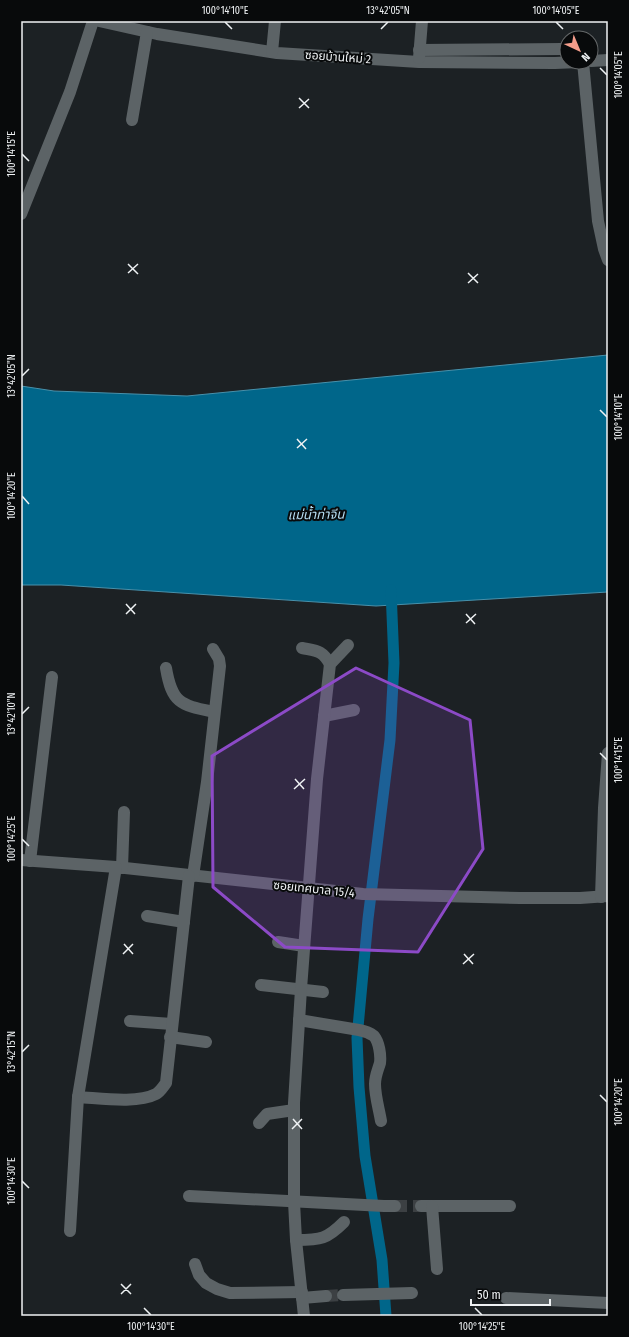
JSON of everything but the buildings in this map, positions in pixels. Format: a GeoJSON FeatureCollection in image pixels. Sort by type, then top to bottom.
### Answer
{"type":"FeatureCollection","features":[{"type":"Feature","properties":{"kind":"street"},"geometry":{"type":"LineString","coordinates":[[21,214],[70,92],[93,21]]}},
{"type":"Feature","properties":{"kind":"street","name":"ซอยบ้านใหม่ 2"},"geometry":{"type":"LineString","coordinates":[[99,21],[147,32],[214,44],[272,52],[419,56],[559,63]]}},
{"type":"Feature","properties":{"kind":"street"},"geometry":{"type":"LineString","coordinates":[[272,52],[275,21]]}},
{"type":"Feature","properties":{"kind":"street"},"geometry":{"type":"LineString","coordinates":[[422,21],[419,56],[559,49]]}},
{"type":"Feature","properties":{"kind":"street"},"geometry":{"type":"LineString","coordinates":[[132,120],[147,32]]}},
{"type":"Feature","properties":{"kind":"street"},"geometry":{"type":"LineString","coordinates":[[584,70],[598,220],[604,249],[608,260]]}},
{"type":"Feature","properties":{"kind":"street"},"geometry":{"type":"LineString","coordinates":[[304,1316],[296,1240],[294,1202],[294,1110],[301,988],[317,779],[330,664],[348,645]]}},
{"type":"Feature","properties":{"kind":"street"},"geometry":{"type":"LineString","coordinates":[[302,648],[320,652],[325,656],[330,664]]}},
{"type":"Feature","properties":{"kind":"street"},"geometry":{"type":"LineString","coordinates":[[78,1097],[133,1100],[144,1099],[160,1092],[166,1082],[184,922],[207,782],[220,666],[219,659],[213,649]]}},
{"type":"Feature","properties":{"kind":"street"},"geometry":{"type":"LineString","coordinates":[[166,668],[171,689],[182,703],[189,707],[214,712]]}},
{"type":"Feature","properties":{"kind":"street"},"geometry":{"type":"LineString","coordinates":[[23,862],[52,677]]}},
{"type":"Feature","properties":{"kind":"street"},"geometry":{"type":"LineString","coordinates":[[324,716],[354,710]]}},
{"type":"Feature","properties":{"kind":"street"},"geometry":{"type":"LineString","coordinates":[[604,897],[604,808],[608,754]]}},
{"type":"Feature","properties":{"kind":"street"},"geometry":{"type":"LineString","coordinates":[[70,1231],[78,1097],[119,868],[124,812]]}},
{"type":"Feature","properties":{"kind":"street","name":"ซอยเทศบาล 15/4"},"geometry":{"type":"LineString","coordinates":[[23,862],[119,868],[362,894],[520,898],[604,897]]}},
{"type":"Feature","properties":{"kind":"street"},"geometry":{"type":"LineString","coordinates":[[147,916],[184,922]]}},
{"type":"Feature","properties":{"kind":"street"},"geometry":{"type":"LineString","coordinates":[[278,942],[304,946]]}},
{"type":"Feature","properties":{"kind":"street"},"geometry":{"type":"LineString","coordinates":[[261,985],[301,988],[323,992]]}},
{"type":"Feature","properties":{"kind":"street"},"geometry":{"type":"LineString","coordinates":[[299,1020],[363,1031],[374,1036],[378,1043],[380,1054],[380,1063],[376,1075],[375,1091],[381,1120]]}},
{"type":"Feature","properties":{"kind":"street"},"geometry":{"type":"LineString","coordinates":[[130,1022],[172,1024]]}},
{"type":"Feature","properties":{"kind":"street"},"geometry":{"type":"LineString","coordinates":[[170,1037],[206,1042]]}},
{"type":"Feature","properties":{"kind":"street"},"geometry":{"type":"LineString","coordinates":[[259,1123],[267,1114],[294,1110]]}},
{"type":"Feature","properties":{"kind":"street"},"geometry":{"type":"LineString","coordinates":[[189,1196],[390,1206]]}},
{"type":"Feature","properties":{"kind":"street"},"geometry":{"type":"LineString","coordinates":[[437,1269],[426,1206],[510,1206]]}},
{"type":"Feature","properties":{"kind":"street"},"geometry":{"type":"LineString","coordinates":[[296,1240],[316,1240],[325,1237],[334,1232],[344,1222]]}},
{"type":"Feature","properties":{"kind":"street"},"geometry":{"type":"LineString","coordinates":[[195,1264],[199,1275],[206,1283],[230,1293],[326,1296]]}},
{"type":"Feature","properties":{"kind":"street"},"geometry":{"type":"LineString","coordinates":[[342,1295],[412,1292]]}},
{"type":"Feature","properties":{"kind":"street"},"geometry":{"type":"LineString","coordinates":[[506,1298],[608,1304]]}},
{"type":"Feature","properties":{"kind":"highlighted area"},"geometry":{"type":"Polygon","coordinates":[[[356,668],[470,720],[483,849],[418,952],[285,947],[213,887],[212,756],[356,668]]]}},
{"type":"Feature","properties":{"kind":"water","name":"แม่น้ำท่าจีน"},"geometry":{"type":"Polygon","coordinates":[[[608,355],[608,592],[376,606],[61,585],[21,585],[21,386],[54,391],[187,396],[608,355]]]}},
{"type":"Feature","properties":{"kind":"waterway"},"geometry":{"type":"LineString","coordinates":[[386,1316],[382,1260],[365,1156],[359,1087],[357,1038],[368,919],[390,740],[394,663],[391,590]]}},
{"type":"Feature","properties":{"kind":"tunnel"},"geometry":{"type":"LineString","coordinates":[[395,1206],[421,1206]]}},
{"type":"Feature","properties":{"kind":"tunnel"},"geometry":{"type":"LineString","coordinates":[[326,1296],[343,1295]]}}]}
